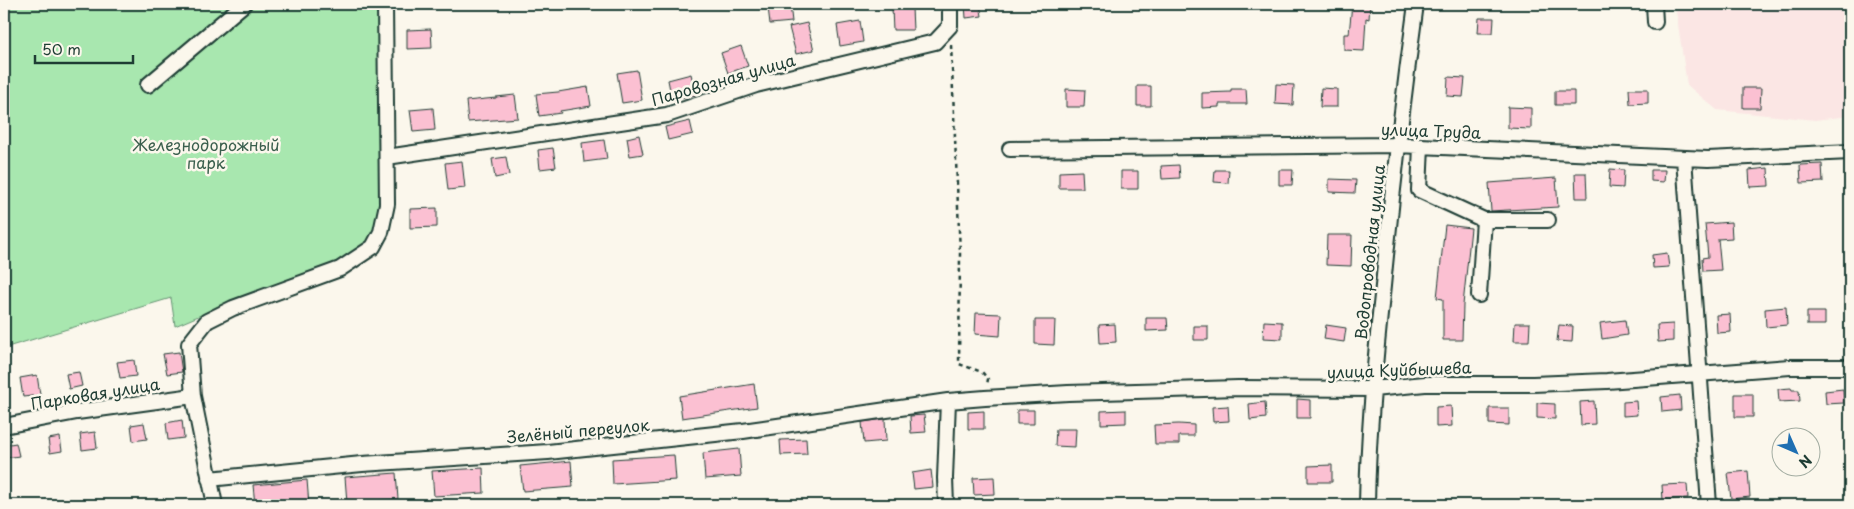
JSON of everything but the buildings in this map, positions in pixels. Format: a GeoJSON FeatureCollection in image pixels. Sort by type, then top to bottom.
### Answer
{"type":"FeatureCollection","features":[{"type":"Feature","properties":{"kind":"street"},"geometry":{"type":"LineString","coordinates":[[148,85],[244,4]]}},
{"type":"Feature","properties":{"kind":"street"},"geometry":{"type":"LineString","coordinates":[[214,505],[193,396],[189,344],[207,321],[233,308],[340,269],[373,247],[381,232],[387,204],[385,4]]}},
{"type":"Feature","properties":{"kind":"street"},"geometry":{"type":"LineString","coordinates":[[950,4],[950,26]]}},
{"type":"Feature","properties":{"kind":"street","name":"Водопроводная улица"},"geometry":{"type":"LineString","coordinates":[[1367,505],[1368,454],[1373,389],[1397,145],[1416,4]]}},
{"type":"Feature","properties":{"kind":"street"},"geometry":{"type":"LineString","coordinates":[[1654,4],[1655,22]]}},
{"type":"Feature","properties":{"kind":"street","name":"Паровозная улица"},"geometry":{"type":"LineString","coordinates":[[387,157],[667,116],[756,85],[935,42],[950,26]]}},
{"type":"Feature","properties":{"kind":"street","name":"улица Труда"},"geometry":{"type":"LineString","coordinates":[[1010,149],[1397,145],[1708,159],[1850,152]]}},
{"type":"Feature","properties":{"kind":"street"},"geometry":{"type":"LineString","coordinates":[[1422,146],[1419,190],[1484,220],[1548,220]]}},
{"type":"Feature","properties":{"kind":"street"},"geometry":{"type":"LineString","coordinates":[[1684,158],[1709,505]]}},
{"type":"Feature","properties":{"kind":"street"},"geometry":{"type":"LineString","coordinates":[[1479,296],[1484,220]]}},
{"type":"Feature","properties":{"kind":"street","name":"улица Куйбышева"},"geometry":{"type":"LineString","coordinates":[[948,401],[1068,392],[1229,388],[1373,389],[1425,384],[1542,383],[1790,367],[1850,367]]}},
{"type":"Feature","properties":{"kind":"street","name":"Парковая улица"},"geometry":{"type":"LineString","coordinates":[[4,426],[77,412],[193,396]]}},
{"type":"Feature","properties":{"kind":"street"},"geometry":{"type":"LineString","coordinates":[[946,505],[945,478],[948,401]]}},
{"type":"Feature","properties":{"kind":"street","name":"Зелёный переулок"},"geometry":{"type":"LineString","coordinates":[[209,479],[362,464],[558,451],[743,431],[948,401]]}},
{"type":"Feature","properties":{"kind":"path"},"geometry":{"type":"LineString","coordinates":[[950,26],[960,253],[959,364],[982,372],[988,379],[985,398]]}},
{"type":"Feature","properties":{"kind":"shaded area"},"geometry":{"type":"Polygon","coordinates":[[[1675,4],[1850,4],[1850,116],[1815,120],[1717,110],[1687,85],[1675,4]]]}},
{"type":"Feature","properties":{"kind":"green space","name":"Железнодорожный парк"},"geometry":{"type":"Polygon","coordinates":[[[4,4],[381,4],[383,202],[378,226],[366,247],[322,271],[229,303],[175,326],[171,298],[4,348],[4,4]]]}}]}
